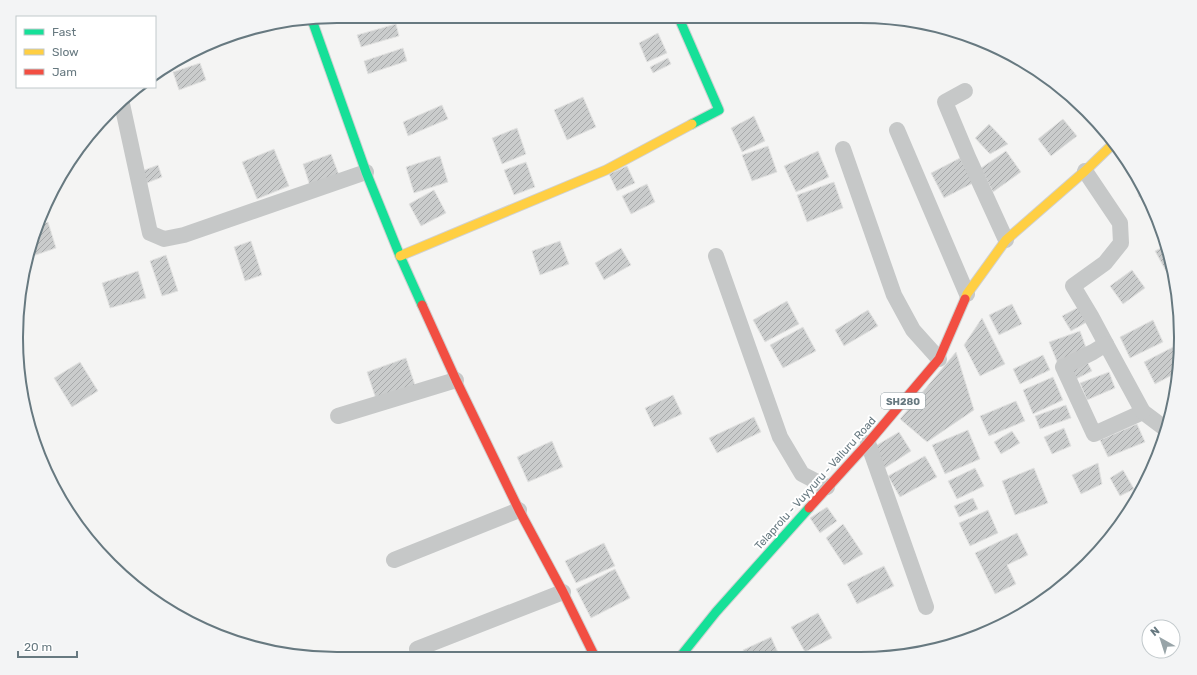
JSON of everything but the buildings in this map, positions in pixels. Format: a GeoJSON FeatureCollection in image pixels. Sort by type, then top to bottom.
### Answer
{"type":"FeatureCollection","features":[{"type":"Feature","properties":{"kind":"street"},"geometry":{"type":"LineString","coordinates":[[400,256],[606,170],[719,110],[681,23]]}},
{"type":"Feature","properties":{"kind":"street"},"geometry":{"type":"LineString","coordinates":[[314,24],[366,172],[400,256],[456,380],[519,510],[563,592],[593,652]]}},
{"type":"Feature","properties":{"kind":"street"},"geometry":{"type":"LineString","coordinates":[[965,90],[945,102],[1006,240]]}},
{"type":"Feature","properties":{"kind":"street"},"geometry":{"type":"LineString","coordinates":[[123,108],[150,233],[164,239],[184,235],[366,172]]}},
{"type":"Feature","properties":{"kind":"street"},"geometry":{"type":"LineString","coordinates":[[897,130],[967,294]]}},
{"type":"Feature","properties":{"kind":"street","name":"Telaprolu - Vuyyuru - Valluru Road"},"geometry":{"type":"LineString","coordinates":[[684,652],[716,612],[868,443],[940,359],[967,294],[1006,240],[1085,171],[1109,147]]}},
{"type":"Feature","properties":{"kind":"street"},"geometry":{"type":"LineString","coordinates":[[843,149],[894,295],[913,330],[940,359]]}},
{"type":"Feature","properties":{"kind":"street"},"geometry":{"type":"LineString","coordinates":[[1085,171],[1120,223],[1121,243],[1105,263],[1073,286],[1143,412],[1161,426]]}},
{"type":"Feature","properties":{"kind":"street"},"geometry":{"type":"LineString","coordinates":[[716,256],[780,436],[802,474],[827,487]]}},
{"type":"Feature","properties":{"kind":"street"},"geometry":{"type":"LineString","coordinates":[[1106,344],[1093,352],[1063,366],[1094,434],[1143,412]]}},
{"type":"Feature","properties":{"kind":"street"},"geometry":{"type":"LineString","coordinates":[[338,416],[456,380]]}},
{"type":"Feature","properties":{"kind":"street"},"geometry":{"type":"LineString","coordinates":[[868,443],[926,607]]}},
{"type":"Feature","properties":{"kind":"street"},"geometry":{"type":"LineString","coordinates":[[394,560],[519,510]]}},
{"type":"Feature","properties":{"kind":"street"},"geometry":{"type":"LineString","coordinates":[[417,649],[563,592]]}},
{"type":"Feature","properties":{"kind":"traffic: fast"},"geometry":{"type":"LineString","coordinates":[[681,23],[719,110],[692,124]]}},
{"type":"Feature","properties":{"kind":"traffic: fast"},"geometry":{"type":"LineString","coordinates":[[314,24],[366,172],[400,256],[422,305]]}},
{"type":"Feature","properties":{"kind":"traffic: fast"},"geometry":{"type":"LineString","coordinates":[[684,652],[716,612],[809,508]]}},
{"type":"Feature","properties":{"kind":"traffic: slow"},"geometry":{"type":"LineString","coordinates":[[400,256],[606,170],[692,124]]}},
{"type":"Feature","properties":{"kind":"traffic: slow"},"geometry":{"type":"LineString","coordinates":[[965,299],[967,294],[1006,240],[1085,171],[1110,147]]}},
{"type":"Feature","properties":{"kind":"traffic: jam"},"geometry":{"type":"LineString","coordinates":[[809,508],[868,443],[939,359],[965,299]]}},
{"type":"Feature","properties":{"kind":"traffic: jam"},"geometry":{"type":"LineString","coordinates":[[422,305],[456,380],[519,510],[563,592],[593,652]]}}]}
